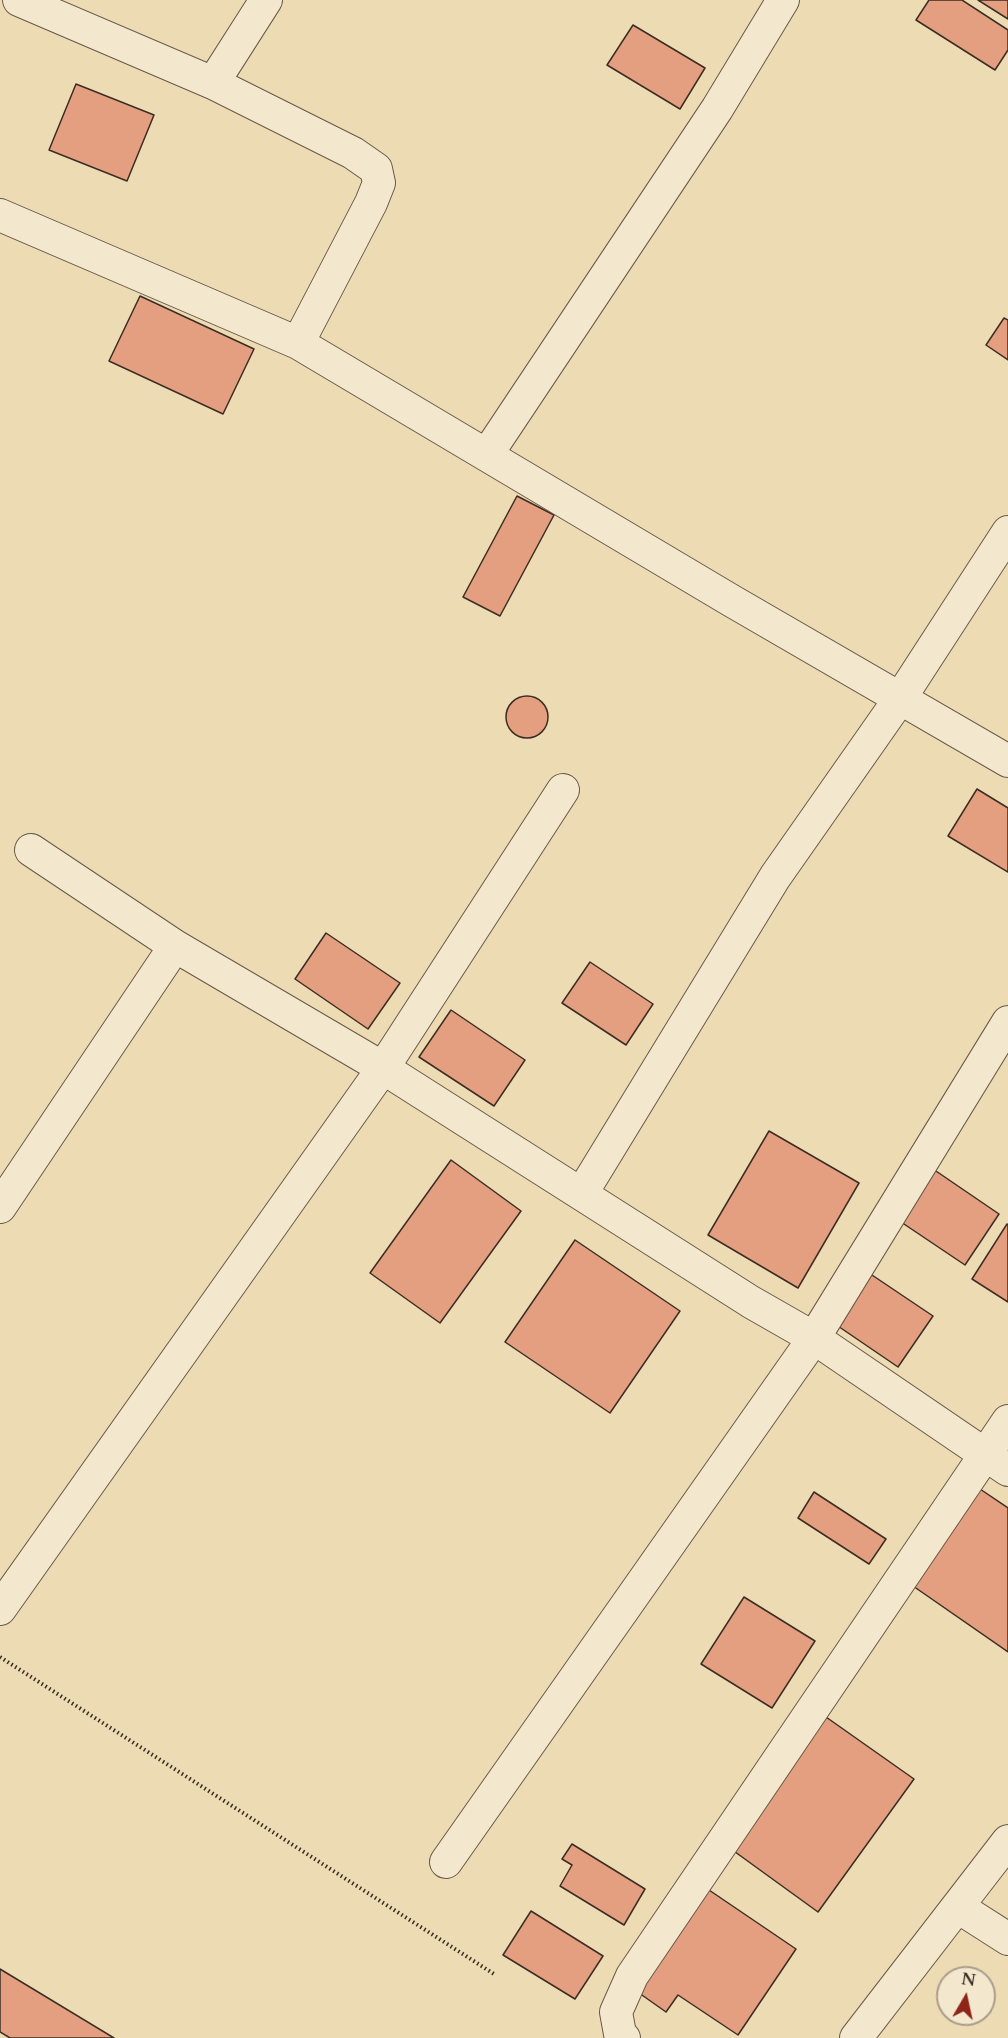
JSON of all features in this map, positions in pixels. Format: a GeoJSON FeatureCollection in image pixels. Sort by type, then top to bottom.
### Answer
{"type":"FeatureCollection","features":[{"type":"Feature","properties":{"kind":"street"},"geometry":{"type":"LineString","coordinates":[[19,0],[213,83],[353,153],[376,169],[379,183],[371,203],[298,343]]}},
{"type":"Feature","properties":{"kind":"street"},"geometry":{"type":"LineString","coordinates":[[213,83],[266,0]]}},
{"type":"Feature","properties":{"kind":"street"},"geometry":{"type":"LineString","coordinates":[[488,453],[717,109],[783,0]]}},
{"type":"Feature","properties":{"kind":"street"},"geometry":{"type":"LineString","coordinates":[[0,215],[298,343],[488,453],[722,595],[1008,761]]}},
{"type":"Feature","properties":{"kind":"street"},"geometry":{"type":"LineString","coordinates":[[582,1193],[776,877],[901,697],[1008,532]]}},
{"type":"Feature","properties":{"kind":"street"},"geometry":{"type":"LineString","coordinates":[[0,1609],[383,1068],[563,790]]}},
{"type":"Feature","properties":{"kind":"street"},"geometry":{"type":"LineString","coordinates":[[31,850],[175,946],[383,1068],[751,1302],[814,1338],[997,1463]]}},
{"type":"Feature","properties":{"kind":"street"},"geometry":{"type":"LineString","coordinates":[[0,1207],[175,946]]}},
{"type":"Feature","properties":{"kind":"street"},"geometry":{"type":"LineString","coordinates":[[446,1862],[814,1338],[1008,1022]]}},
{"type":"Feature","properties":{"kind":"street"},"geometry":{"type":"LineString","coordinates":[[624,2038],[620,2034],[616,2012],[632,1976],[997,1463],[1008,1421]]}},
{"type":"Feature","properties":{"kind":"street"},"geometry":{"type":"LineString","coordinates":[[856,2038],[1008,1841]]}},
{"type":"Feature","properties":{"kind":"street"},"geometry":{"type":"LineString","coordinates":[[958,1907],[1008,1939]]}},
{"type":"Feature","properties":{"kind":"path"},"geometry":{"type":"LineString","coordinates":[[0,1657],[494,1974]]}},
{"type":"Feature","properties":{"kind":"building"},"geometry":{"type":"Polygon","coordinates":[[[929,0],[962,0],[1008,30],[1008,50],[995,70],[916,20],[929,0]]]}},
{"type":"Feature","properties":{"kind":"building"},"geometry":{"type":"Polygon","coordinates":[[[978,0],[1008,0],[1008,19],[978,0]]]}},
{"type":"Feature","properties":{"kind":"building"},"geometry":{"type":"Polygon","coordinates":[[[633,25],[705,68],[680,109],[607,65],[633,25]]]}},
{"type":"Feature","properties":{"kind":"building"},"geometry":{"type":"Polygon","coordinates":[[[76,84],[154,115],[127,181],[49,150],[76,84]]]}},
{"type":"Feature","properties":{"kind":"building"},"geometry":{"type":"Polygon","coordinates":[[[140,296],[254,349],[223,414],[109,361],[140,296]]]}},
{"type":"Feature","properties":{"kind":"building"},"geometry":{"type":"Polygon","coordinates":[[[1004,318],[1008,320],[1008,360],[986,345],[1004,318]]]}},
{"type":"Feature","properties":{"kind":"building"},"geometry":{"type":"Polygon","coordinates":[[[517,496],[554,515],[500,616],[463,597],[517,496]]]}},
{"type":"Feature","properties":{"kind":"building"},"geometry":{"type":"Polygon","coordinates":[[[527,696],[542,702],[548,717],[542,732],[527,738],[512,732],[506,717],[512,702],[527,696]]]}},
{"type":"Feature","properties":{"kind":"building"},"geometry":{"type":"Polygon","coordinates":[[[977,789],[1008,808],[1008,872],[948,836],[977,789]]]}},
{"type":"Feature","properties":{"kind":"building"},"geometry":{"type":"Polygon","coordinates":[[[326,933],[400,983],[368,1029],[295,979],[326,933]]]}},
{"type":"Feature","properties":{"kind":"building"},"geometry":{"type":"Polygon","coordinates":[[[590,962],[653,1004],[626,1045],[562,1003],[590,962]]]}},
{"type":"Feature","properties":{"kind":"building"},"geometry":{"type":"Polygon","coordinates":[[[451,1010],[525,1060],[494,1106],[419,1057],[451,1010]]]}},
{"type":"Feature","properties":{"kind":"building"},"geometry":{"type":"Polygon","coordinates":[[[769,1131],[859,1183],[798,1288],[708,1235],[769,1131]]]}},
{"type":"Feature","properties":{"kind":"building"},"geometry":{"type":"Polygon","coordinates":[[[451,1160],[521,1211],[440,1323],[370,1273],[451,1160]]]}},
{"type":"Feature","properties":{"kind":"building"},"geometry":{"type":"Polygon","coordinates":[[[933,1169],[999,1214],[965,1265],[898,1220],[933,1169]]]}},
{"type":"Feature","properties":{"kind":"building"},"geometry":{"type":"Polygon","coordinates":[[[1008,1225],[1008,1302],[972,1279],[1008,1225]]]}},
{"type":"Feature","properties":{"kind":"building"},"geometry":{"type":"Polygon","coordinates":[[[575,1240],[680,1311],[610,1413],[505,1342],[575,1240]]]}},
{"type":"Feature","properties":{"kind":"building"},"geometry":{"type":"Polygon","coordinates":[[[866,1271],[933,1316],[898,1367],[832,1322],[866,1271]]]}},
{"type":"Feature","properties":{"kind":"building"},"geometry":{"type":"Polygon","coordinates":[[[980,1489],[1008,1508],[1008,1652],[913,1586],[980,1489]]]}},
{"type":"Feature","properties":{"kind":"building"},"geometry":{"type":"Polygon","coordinates":[[[814,1492],[886,1539],[869,1564],[798,1518],[814,1492]]]}},
{"type":"Feature","properties":{"kind":"building"},"geometry":{"type":"Polygon","coordinates":[[[744,1597],[815,1641],[772,1708],[701,1664],[744,1597]]]}},
{"type":"Feature","properties":{"kind":"building"},"geometry":{"type":"Polygon","coordinates":[[[826,1717],[914,1779],[818,1912],[731,1849],[826,1717]]]}},
{"type":"Feature","properties":{"kind":"building"},"geometry":{"type":"Polygon","coordinates":[[[572,1844],[645,1889],[624,1925],[560,1886],[572,1865],[562,1859],[572,1844]]]}},
{"type":"Feature","properties":{"kind":"building"},"geometry":{"type":"Polygon","coordinates":[[[709,1890],[796,1949],[738,2035],[678,1995],[666,2012],[639,1993],[709,1890]]]}},
{"type":"Feature","properties":{"kind":"building"},"geometry":{"type":"Polygon","coordinates":[[[531,1911],[603,1956],[575,1999],[503,1955],[531,1911]]]}},
{"type":"Feature","properties":{"kind":"building"},"geometry":{"type":"Polygon","coordinates":[[[0,1969],[114,2038],[10,2038],[0,2032],[0,1969]]]}}]}
